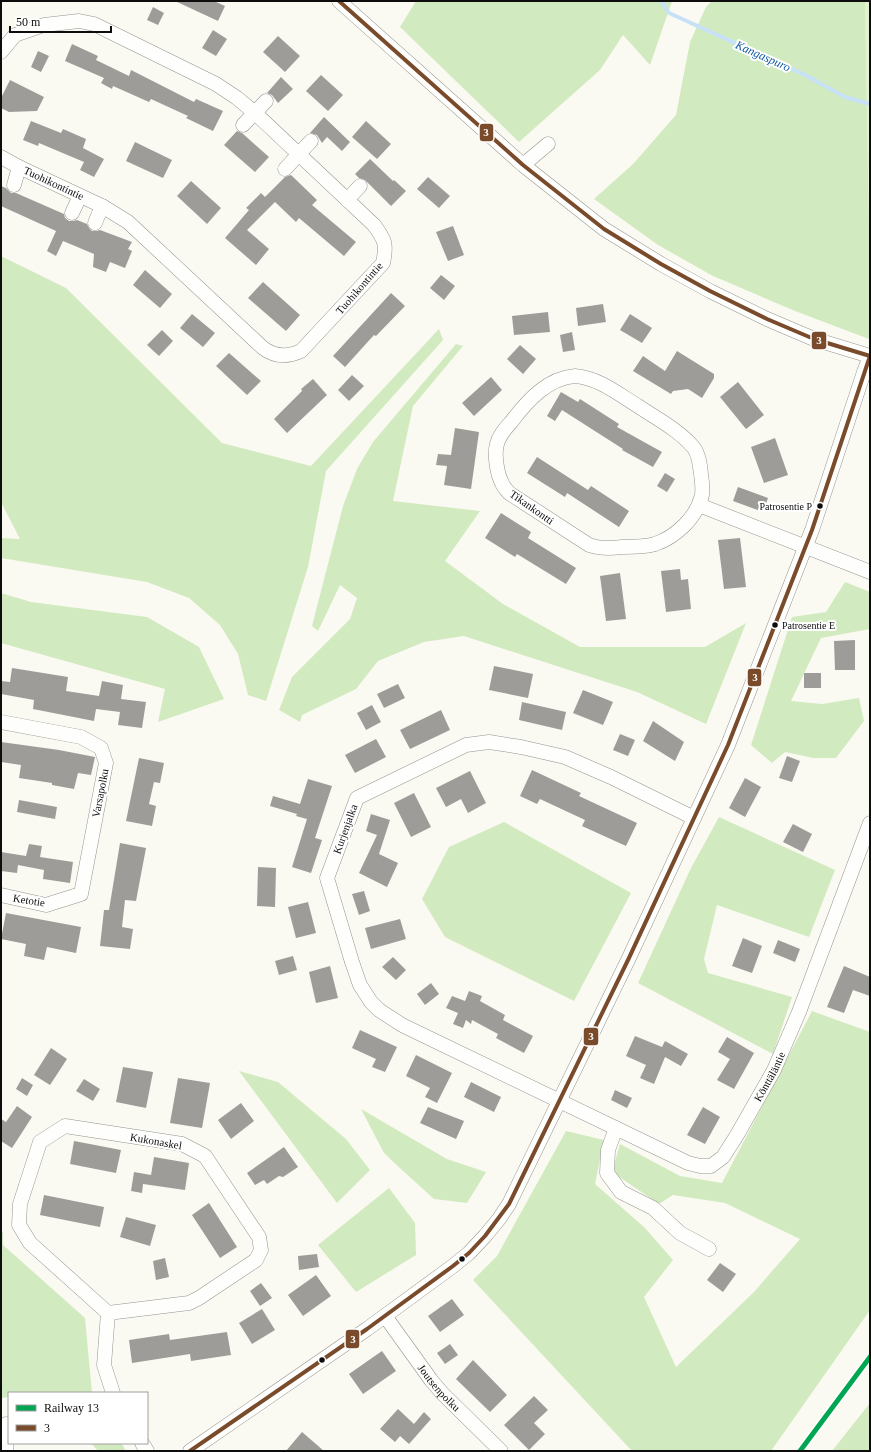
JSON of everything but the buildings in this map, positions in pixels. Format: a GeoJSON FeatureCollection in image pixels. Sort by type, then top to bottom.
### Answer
{"type":"FeatureCollection","features":[{"type":"Feature","properties":{"kind":"street"},"geometry":{"type":"LineString","coordinates":[[190,1451],[386,1316],[469,1253],[499,1219],[509,1204],[625,967],[728,745],[812,530],[870,356],[814,339],[710,292],[604,229],[523,165],[339,1]]}},
{"type":"Feature","properties":{"kind":"street","name":"Tuohikontintie"},"geometry":{"type":"LineString","coordinates":[[1,52],[16,35],[44,25],[79,21],[94,24],[216,84],[237,98],[255,113],[374,225],[382,237],[386,250],[383,263],[302,351],[287,356],[270,354],[128,222],[102,206],[1,157]]}},
{"type":"Feature","properties":{"kind":"street"},"geometry":{"type":"LineString","coordinates":[[243,125],[266,101]]}},
{"type":"Feature","properties":{"kind":"street"},"geometry":{"type":"LineString","coordinates":[[285,169],[311,141]]}},
{"type":"Feature","properties":{"kind":"street"},"geometry":{"type":"LineString","coordinates":[[523,165],[548,144]]}},
{"type":"Feature","properties":{"kind":"street"},"geometry":{"type":"LineString","coordinates":[[14,185],[20,167]]}},
{"type":"Feature","properties":{"kind":"street"},"geometry":{"type":"LineString","coordinates":[[346,200],[360,186]]}},
{"type":"Feature","properties":{"kind":"street"},"geometry":{"type":"LineString","coordinates":[[72,213],[80,196]]}},
{"type":"Feature","properties":{"kind":"street"},"geometry":{"type":"LineString","coordinates":[[95,223],[102,206]]}},
{"type":"Feature","properties":{"kind":"street","name":"Tikankontti"},"geometry":{"type":"LineString","coordinates":[[575,376],[594,380],[677,432],[694,448],[699,459],[703,483],[699,505],[688,521],[680,529],[663,541],[641,546],[598,548],[589,545],[509,493],[502,484],[497,467],[496,446],[499,437],[531,398],[551,383],[575,376]]}},
{"type":"Feature","properties":{"kind":"street"},"geometry":{"type":"LineString","coordinates":[[699,505],[870,572]]}},
{"type":"Feature","properties":{"kind":"street","name":"Varsapolku"},"geometry":{"type":"LineString","coordinates":[[1,722],[81,737],[100,748],[106,763],[80,894]]}},
{"type":"Feature","properties":{"kind":"street","name":"Kurjenjalka"},"geometry":{"type":"LineString","coordinates":[[561,1100],[402,1024],[379,1010],[371,1002],[360,985],[327,878],[357,798],[466,746],[489,742],[521,747],[565,757],[611,777],[694,818]]}},
{"type":"Feature","properties":{"kind":"street","name":"Könttäläntie"},"geometry":{"type":"LineString","coordinates":[[561,1100],[688,1163],[700,1166],[711,1166],[723,1157],[774,1070],[799,1012],[870,823]]}},
{"type":"Feature","properties":{"kind":"street","name":"Ketotie"},"geometry":{"type":"LineString","coordinates":[[1,895],[46,905],[80,894]]}},
{"type":"Feature","properties":{"kind":"street","name":"Kukonaskel"},"geometry":{"type":"LineString","coordinates":[[65,1126],[182,1144],[205,1156],[258,1237],[261,1250],[256,1260],[189,1303],[108,1313],[30,1243],[20,1225],[20,1204],[40,1142],[65,1126]]}},
{"type":"Feature","properties":{"kind":"street"},"geometry":{"type":"LineString","coordinates":[[616,1128],[608,1150],[607,1173],[621,1192],[653,1208],[680,1233],[709,1249]]}},
{"type":"Feature","properties":{"kind":"street"},"geometry":{"type":"LineString","coordinates":[[108,1313],[104,1365],[113,1392]]}},
{"type":"Feature","properties":{"kind":"street","name":"Joutsenpolku"},"geometry":{"type":"LineString","coordinates":[[386,1316],[431,1380],[442,1393],[501,1451]]}},
{"type":"Feature","properties":{"kind":"street"},"geometry":{"type":"LineString","coordinates":[[6,1424],[6,1451]]}},
{"type":"Feature","properties":{"kind":"green space"},"geometry":{"type":"Polygon","coordinates":[[[416,1],[673,1],[650,65],[623,35],[600,70],[519,142],[400,27],[416,1]]]}},
{"type":"Feature","properties":{"kind":"green space"},"geometry":{"type":"Polygon","coordinates":[[[712,1],[865,1],[870,279],[869,339],[795,311],[713,276],[658,245],[594,199],[633,164],[676,115],[690,42],[706,7],[712,1]]]}},
{"type":"Feature","properties":{"kind":"green space"},"geometry":{"type":"Polygon","coordinates":[[[865,1],[870,1],[870,279],[865,1]]]}},
{"type":"Feature","properties":{"kind":"green space"},"geometry":{"type":"Polygon","coordinates":[[[1,256],[66,288],[222,443],[311,466],[439,329],[443,340],[326,471],[308,567],[266,701],[248,695],[238,654],[220,625],[189,598],[147,582],[1,558],[1,538],[20,539],[1,502],[1,256]]]}},
{"type":"Feature","properties":{"kind":"green space"},"geometry":{"type":"Polygon","coordinates":[[[456,344],[463,346],[413,406],[393,501],[480,511],[445,561],[503,604],[580,647],[705,647],[746,623],[706,724],[637,692],[464,636],[424,642],[378,661],[356,689],[302,715],[300,722],[279,710],[292,677],[350,619],[357,598],[340,585],[318,631],[312,626],[343,506],[357,469],[373,442],[456,344]]]}},
{"type":"Feature","properties":{"kind":"green space"},"geometry":{"type":"Polygon","coordinates":[[[845,582],[870,592],[870,629],[821,638],[791,701],[822,704],[859,698],[864,721],[836,758],[813,758],[785,752],[772,763],[751,745],[792,617],[826,612],[845,582]]]}},
{"type":"Feature","properties":{"kind":"green space"},"geometry":{"type":"Polygon","coordinates":[[[1,593],[31,602],[147,617],[199,647],[224,699],[158,722],[165,689],[1,643],[1,593]]]}},
{"type":"Feature","properties":{"kind":"green space"},"geometry":{"type":"Polygon","coordinates":[[[719,817],[835,870],[809,937],[717,905],[704,959],[708,973],[792,997],[773,1054],[638,983],[691,868],[719,817]]]}},
{"type":"Feature","properties":{"kind":"green space"},"geometry":{"type":"Polygon","coordinates":[[[504,822],[631,893],[574,1001],[445,937],[422,899],[449,847],[504,822]]]}},
{"type":"Feature","properties":{"kind":"green space"},"geometry":{"type":"Polygon","coordinates":[[[812,1011],[870,1032],[870,1310],[771,1451],[632,1451],[473,1280],[497,1256],[566,1131],[604,1140],[595,1184],[645,1228],[673,1260],[644,1297],[676,1367],[754,1292],[800,1239],[725,1203],[673,1195],[659,1204],[612,1172],[620,1144],[680,1176],[722,1183],[812,1011]]]}},
{"type":"Feature","properties":{"kind":"green space"},"geometry":{"type":"Polygon","coordinates":[[[239,1071],[278,1082],[346,1139],[370,1170],[337,1203],[239,1071]]]}},
{"type":"Feature","properties":{"kind":"green space"},"geometry":{"type":"Polygon","coordinates":[[[361,1109],[447,1159],[486,1172],[467,1203],[434,1199],[384,1153],[361,1109]]]}},
{"type":"Feature","properties":{"kind":"green space"},"geometry":{"type":"Polygon","coordinates":[[[389,1188],[415,1223],[416,1255],[356,1292],[318,1245],[389,1188]]]}},
{"type":"Feature","properties":{"kind":"green space"},"geometry":{"type":"Polygon","coordinates":[[[1,1232],[3,1232],[3,1245],[85,1318],[92,1392],[8,1392],[8,1397],[1,1398],[1,1232]]]}},
{"type":"Feature","properties":{"kind":"green space"},"geometry":{"type":"Polygon","coordinates":[[[870,1403],[870,1451],[832,1451],[870,1403]]]}},
{"type":"Feature","properties":{"kind":"green space"},"geometry":{"type":"Polygon","coordinates":[[[92,1444],[122,1444],[126,1451],[98,1451],[92,1444]]]}},
{"type":"Feature","properties":{"kind":"waterway","name":"Kangaspuro"},"geometry":{"type":"LineString","coordinates":[[661,1],[669,13],[805,75],[845,97],[870,104]]}},
{"type":"Feature","properties":{"kind":"rail line","name":"13"},"geometry":{"type":"LineString","coordinates":[[800,1451],[870,1357]]}},
{"type":"Feature","properties":{"kind":"transit line","name":"3"},"geometry":{"type":"LineString","coordinates":[[190,1451],[367,1329],[453,1266],[469,1253],[485,1236],[509,1204],[628,960],[728,745],[812,530],[870,356],[814,339],[767,319],[710,291],[661,264],[604,229],[523,165],[339,1]]}},
{"type":"Feature","properties":{"kind":"place","name":"Patrosentie P"},"geometry":{"type":"Point","coordinates":[820,506]}},
{"type":"Feature","properties":{"kind":"place","name":"Patrosentie E"},"geometry":{"type":"Point","coordinates":[775,625]}}]}
